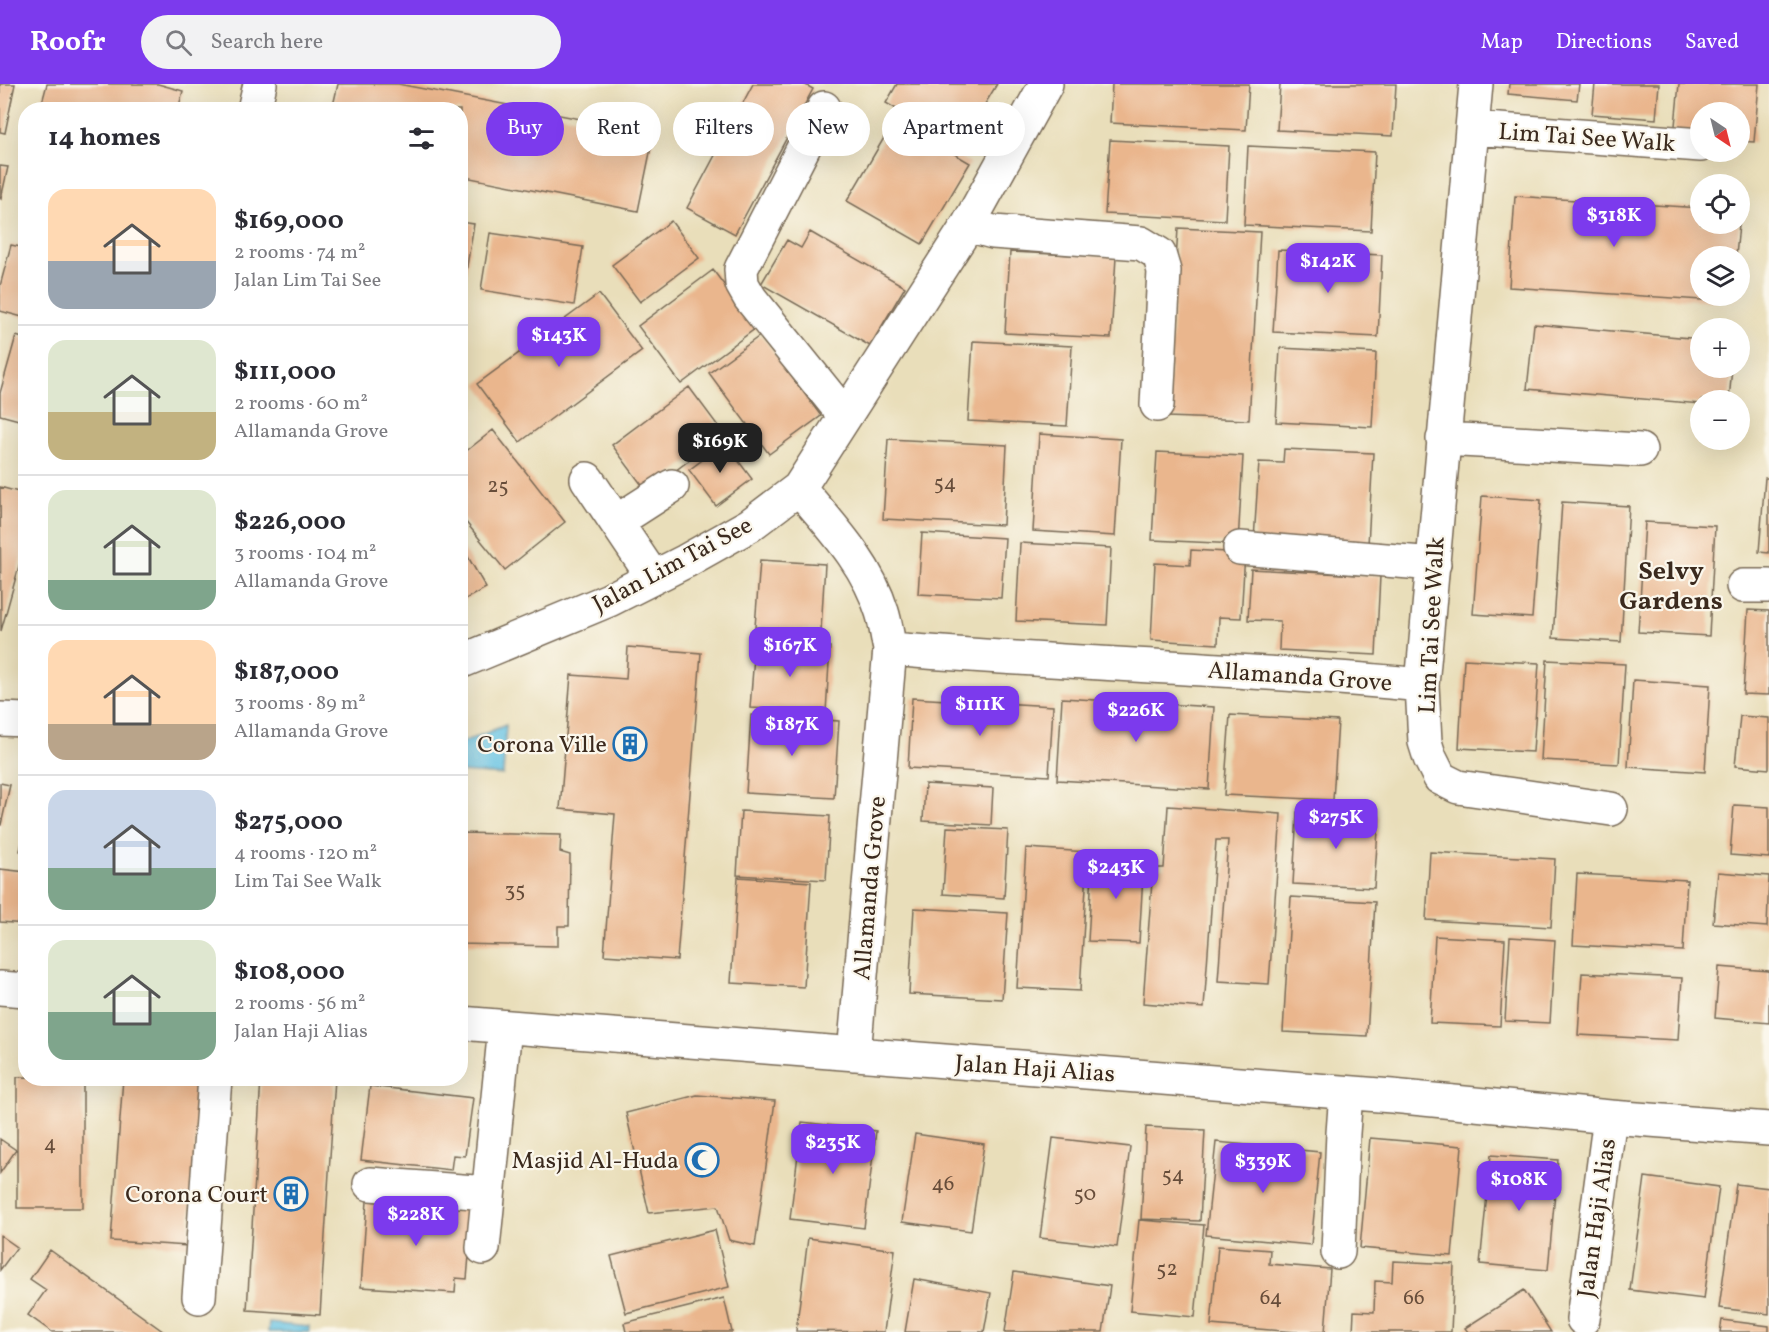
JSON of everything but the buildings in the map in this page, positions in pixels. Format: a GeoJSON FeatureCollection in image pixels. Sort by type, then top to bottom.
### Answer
{"type":"FeatureCollection","features":[{"type":"Feature","properties":{"kind":"street"},"geometry":{"type":"LineString","coordinates":[[257,102],[260,84]]}},
{"type":"Feature","properties":{"kind":"street","name":"Jalan Lim Tai See"},"geometry":{"type":"LineString","coordinates":[[468,659],[609,600],[750,525],[799,488],[968,225],[1046,84]]}},
{"type":"Feature","properties":{"kind":"street","name":"Lim Tai See Walk"},"geometry":{"type":"LineString","coordinates":[[1476,84],[1422,685],[1425,742],[1440,778],[1458,787],[1611,809]]}},
{"type":"Feature","properties":{"kind":"street","name":"Lim Tai See Walk"},"geometry":{"type":"LineString","coordinates":[[1472,128],[1690,144]]}},
{"type":"Feature","properties":{"kind":"street"},"geometry":{"type":"LineString","coordinates":[[799,156],[741,269],[742,284],[750,298],[845,416]]}},
{"type":"Feature","properties":{"kind":"street"},"geometry":{"type":"LineString","coordinates":[[968,225],[993,232],[1142,243],[1159,254],[1164,271],[1158,405]]}},
{"type":"Feature","properties":{"kind":"street"},"geometry":{"type":"LineString","coordinates":[[1443,439],[1641,450]]}},
{"type":"Feature","properties":{"kind":"street"},"geometry":{"type":"LineString","coordinates":[[587,479],[653,577]]}},
{"type":"Feature","properties":{"kind":"street"},"geometry":{"type":"LineString","coordinates":[[616,522],[672,486]]}},
{"type":"Feature","properties":{"kind":"street","name":"Allamanda Grove"},"geometry":{"type":"LineString","coordinates":[[799,488],[839,533],[861,565],[882,612],[890,649],[854,1054]]}},
{"type":"Feature","properties":{"kind":"street"},"geometry":{"type":"LineString","coordinates":[[1239,548],[1434,564]]}},
{"type":"Feature","properties":{"kind":"street","name":"Allamanda Grove"},"geometry":{"type":"LineString","coordinates":[[890,649],[966,656],[1314,675],[1422,685]]}},
{"type":"Feature","properties":{"kind":"street"},"geometry":{"type":"LineString","coordinates":[[0,719],[18,720]]}},
{"type":"Feature","properties":{"kind":"street"},"geometry":{"type":"LineString","coordinates":[[0,988],[18,989]]}},
{"type":"Feature","properties":{"kind":"street","name":"Jalan Haji Alias"},"geometry":{"type":"LineString","coordinates":[[468,1024],[1769,1128]]}},
{"type":"Feature","properties":{"kind":"street"},"geometry":{"type":"LineString","coordinates":[[483,1248],[505,1027]]}},
{"type":"Feature","properties":{"kind":"street"},"geometry":{"type":"LineString","coordinates":[[199,1297],[214,1086]]}},
{"type":"Feature","properties":{"kind":"street"},"geometry":{"type":"LineString","coordinates":[[1338,1252],[1346,1093]]}},
{"type":"Feature","properties":{"kind":"street","name":"Jalan Haji Alias"},"geometry":{"type":"LineString","coordinates":[[1582,1319],[1610,1117]]}},
{"type":"Feature","properties":{"kind":"street"},"geometry":{"type":"LineString","coordinates":[[370,1184],[488,1193]]}},
{"type":"Feature","properties":{"kind":"water"},"geometry":{"type":"Polygon","coordinates":[[[506,725],[503,775],[468,772],[468,740],[506,725]]]}},
{"type":"Feature","properties":{"kind":"water"},"geometry":{"type":"Polygon","coordinates":[[[269,1323],[309,1327],[310,1332],[268,1332],[269,1323]]]}},
{"type":"Feature","properties":{"kind":"place","name":"Corona Ville"},"geometry":{"type":"Point","coordinates":[630,744]}},
{"type":"Feature","properties":{"kind":"place","name":"Masjid Al-Huda"},"geometry":{"type":"Point","coordinates":[702,1160]}},
{"type":"Feature","properties":{"kind":"place","name":"Corona Court"},"geometry":{"type":"Point","coordinates":[291,1194]}},
{"type":"Feature","properties":{"kind":"district","name":"Selvy Gardens"},"geometry":{"type":"Point","coordinates":[1671,585]}}]}
